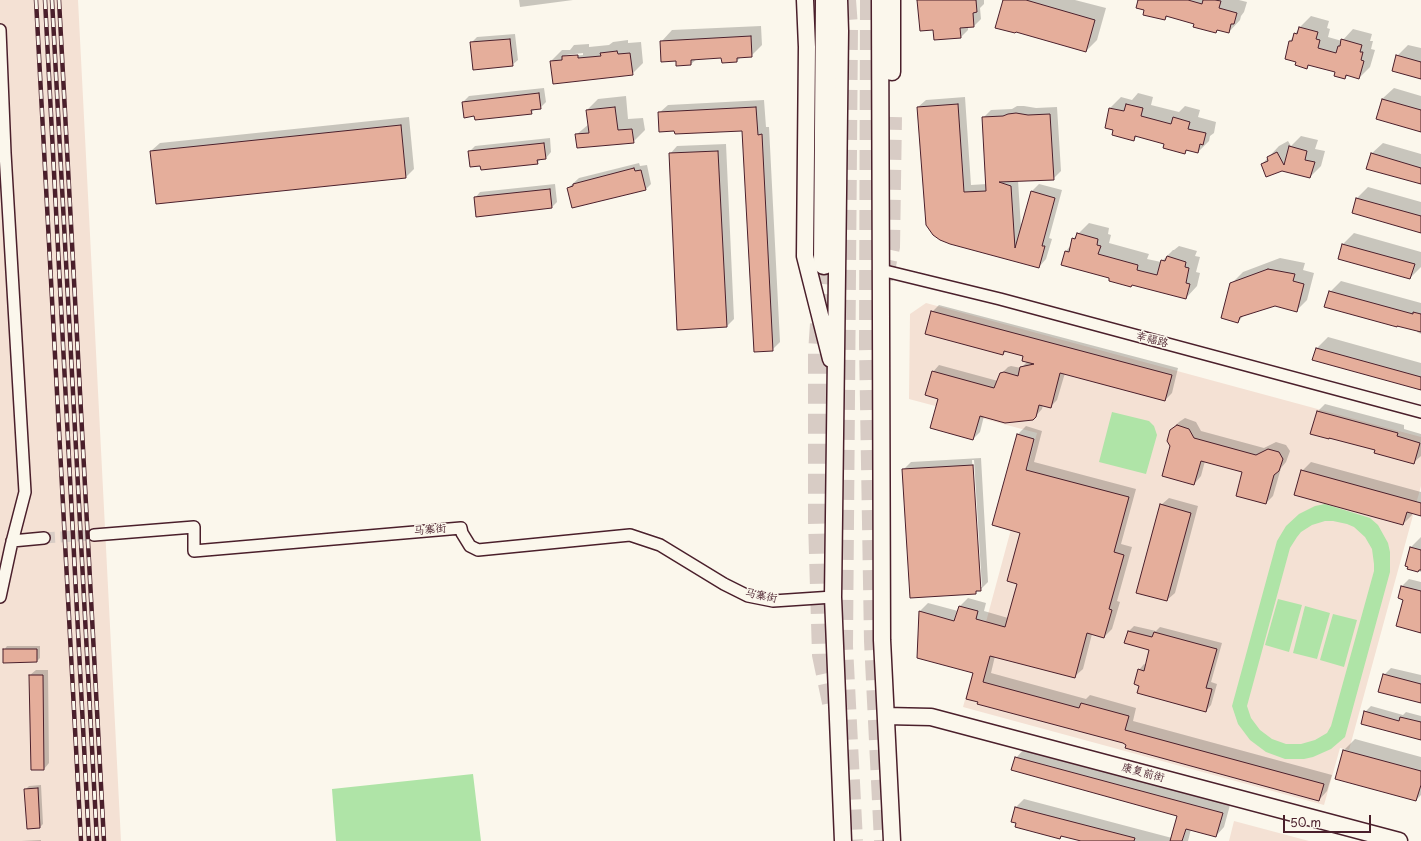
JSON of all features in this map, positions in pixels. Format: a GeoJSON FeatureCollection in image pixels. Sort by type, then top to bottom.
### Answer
{"type":"FeatureCollection","features":[{"type":"Feature","properties":{"kind":"highway"},"geometry":{"type":"LineString","coordinates":[[824,264],[826,0]]}},
{"type":"Feature","properties":{"kind":"main road"},"geometry":{"type":"LineString","coordinates":[[805,0],[807,47],[805,256],[836,379]]}},
{"type":"Feature","properties":{"kind":"main road"},"geometry":{"type":"LineString","coordinates":[[839,0],[840,31],[833,597],[843,841]]}},
{"type":"Feature","properties":{"kind":"main road"},"geometry":{"type":"LineString","coordinates":[[880,0],[882,640],[892,841]]}},
{"type":"Feature","properties":{"kind":"main road"},"geometry":{"type":"LineString","coordinates":[[892,0],[892,117]]}},
{"type":"Feature","properties":{"kind":"main road","name":"康复前街"},"geometry":{"type":"LineString","coordinates":[[886,716],[931,718],[1399,841]]}},
{"type":"Feature","properties":{"kind":"street"},"geometry":{"type":"LineString","coordinates":[[0,30],[5,161],[25,492],[12,541],[0,597]]}},
{"type":"Feature","properties":{"kind":"street","name":"幸福路"},"geometry":{"type":"LineString","coordinates":[[882,270],[1000,299],[1421,412]]}},
{"type":"Feature","properties":{"kind":"street","name":"马寨街"},"geometry":{"type":"LineString","coordinates":[[94,535],[194,527],[194,551],[461,528],[462,533],[470,546],[478,550],[630,535],[660,545],[724,584],[748,596],[773,601],[833,597]]}},
{"type":"Feature","properties":{"kind":"street"},"geometry":{"type":"LineString","coordinates":[[12,541],[44,538]]}},
{"type":"Feature","properties":{"kind":"shaded area"},"geometry":{"type":"Polygon","coordinates":[[[0,0],[78,0],[121,841],[0,841],[0,0]]]}},
{"type":"Feature","properties":{"kind":"shaded area"},"geometry":{"type":"Polygon","coordinates":[[[926,303],[1421,437],[1421,486],[1349,750],[1340,748],[1324,805],[963,707],[1037,433],[909,399],[910,314],[926,303]]]}},
{"type":"Feature","properties":{"kind":"shaded area"},"geometry":{"type":"Polygon","coordinates":[[[1234,821],[1309,841],[1229,841],[1234,821]]]}},
{"type":"Feature","properties":{"kind":"green space"},"geometry":{"type":"Polygon","coordinates":[[[1112,412],[1149,421],[1154,426],[1157,435],[1146,474],[1099,462],[1112,412]]]}},
{"type":"Feature","properties":{"kind":"green space"},"geometry":{"type":"Polygon","coordinates":[[[1325,504],[1370,518],[1378,525],[1388,543],[1390,552],[1390,572],[1345,737],[1331,749],[1313,757],[1304,759],[1285,759],[1266,752],[1250,740],[1238,724],[1232,706],[1277,541],[1286,526],[1299,514],[1315,506],[1325,504]],[[1325,521],[1312,525],[1301,532],[1290,548],[1247,706],[1251,718],[1260,730],[1272,739],[1286,744],[1301,744],[1315,740],[1327,733],[1331,726],[1374,571],[1372,549],[1365,537],[1354,527],[1333,521],[1325,521]]]}},
{"type":"Feature","properties":{"kind":"green space"},"geometry":{"type":"Polygon","coordinates":[[[1278,599],[1302,605],[1289,652],[1265,645],[1278,599]]]}},
{"type":"Feature","properties":{"kind":"green space"},"geometry":{"type":"Polygon","coordinates":[[[1305,606],[1330,613],[1317,659],[1293,653],[1305,606]]]}},
{"type":"Feature","properties":{"kind":"green space"},"geometry":{"type":"Polygon","coordinates":[[[1333,614],[1357,620],[1344,667],[1320,660],[1333,614]]]}},
{"type":"Feature","properties":{"kind":"green space"},"geometry":{"type":"Polygon","coordinates":[[[473,774],[481,841],[336,841],[332,789],[473,774]]]}},
{"type":"Feature","properties":{"kind":"building"},"geometry":{"type":"Polygon","coordinates":[[[917,0],[976,0],[977,12],[973,13],[974,27],[960,28],[961,38],[934,40],[933,30],[920,31],[917,0]]]}},
{"type":"Feature","properties":{"kind":"building"},"geometry":{"type":"Polygon","coordinates":[[[1003,0],[1026,0],[1095,20],[1086,52],[1016,32],[995,28],[1003,0]]]}},
{"type":"Feature","properties":{"kind":"building"},"geometry":{"type":"Polygon","coordinates":[[[1138,0],[1188,0],[1202,4],[1203,0],[1215,0],[1221,1],[1219,8],[1237,13],[1234,24],[1231,24],[1229,33],[1217,30],[1216,33],[1193,27],[1194,24],[1166,16],[1165,20],[1143,15],[1144,10],[1136,8],[1138,0]]]}},
{"type":"Feature","properties":{"kind":"building"},"geometry":{"type":"Polygon","coordinates":[[[1299,27],[1318,32],[1316,39],[1320,40],[1318,48],[1336,53],[1338,46],[1340,46],[1341,39],[1362,45],[1360,52],[1363,52],[1361,60],[1364,61],[1359,79],[1346,75],[1345,79],[1334,76],[1335,72],[1308,65],[1307,69],[1295,65],[1296,62],[1285,59],[1289,41],[1292,41],[1294,33],[1297,34],[1299,27]]]}},
{"type":"Feature","properties":{"kind":"building"},"geometry":{"type":"Polygon","coordinates":[[[751,36],[752,57],[737,58],[737,62],[722,63],[721,58],[691,60],[691,65],[676,66],[676,61],[661,62],[660,41],[751,36]]]}},
{"type":"Feature","properties":{"kind":"building"},"geometry":{"type":"Polygon","coordinates":[[[510,39],[513,66],[473,70],[470,42],[510,39]]]}},
{"type":"Feature","properties":{"kind":"building"},"geometry":{"type":"Polygon","coordinates":[[[617,51],[618,54],[630,53],[633,75],[553,84],[550,61],[562,60],[562,56],[578,55],[578,58],[601,56],[600,53],[617,51]]]}},
{"type":"Feature","properties":{"kind":"building"},"geometry":{"type":"Polygon","coordinates":[[[1396,55],[1421,62],[1421,79],[1392,71],[1396,55]]]}},
{"type":"Feature","properties":{"kind":"building"},"geometry":{"type":"Polygon","coordinates":[[[539,93],[541,109],[531,110],[532,114],[475,120],[474,116],[464,118],[462,102],[539,93]]]}},
{"type":"Feature","properties":{"kind":"building"},"geometry":{"type":"Polygon","coordinates":[[[1382,99],[1421,110],[1421,132],[1376,119],[1382,99]]]}},
{"type":"Feature","properties":{"kind":"building"},"geometry":{"type":"Polygon","coordinates":[[[958,104],[964,192],[986,191],[982,117],[1003,116],[1016,113],[1028,115],[1050,114],[1054,180],[999,182],[1011,186],[1015,248],[1031,191],[1055,198],[1042,246],[1045,246],[1039,268],[950,244],[933,235],[926,225],[917,107],[958,104]]]}},
{"type":"Feature","properties":{"kind":"building"},"geometry":{"type":"Polygon","coordinates":[[[1126,104],[1143,108],[1141,116],[1171,124],[1173,117],[1190,122],[1188,129],[1206,133],[1203,145],[1200,144],[1198,153],[1186,150],[1185,154],[1163,148],[1164,144],[1135,136],[1134,141],[1112,135],[1113,130],[1105,128],[1109,108],[1124,111],[1126,104]]]}},
{"type":"Feature","properties":{"kind":"building"},"geometry":{"type":"Polygon","coordinates":[[[615,107],[618,130],[632,129],[634,143],[577,148],[575,134],[589,133],[586,110],[615,107]]]}},
{"type":"Feature","properties":{"kind":"building"},"geometry":{"type":"Polygon","coordinates":[[[756,107],[758,135],[762,134],[773,351],[754,352],[742,131],[675,134],[674,131],[659,132],[658,112],[756,107]]]}},
{"type":"Feature","properties":{"kind":"building"},"geometry":{"type":"Polygon","coordinates":[[[401,125],[406,178],[156,204],[150,151],[401,125]]]}},
{"type":"Feature","properties":{"kind":"building"},"geometry":{"type":"Polygon","coordinates":[[[544,143],[546,159],[537,160],[538,164],[481,170],[480,166],[470,167],[468,151],[544,143]]]}},
{"type":"Feature","properties":{"kind":"building"},"geometry":{"type":"Polygon","coordinates":[[[1289,146],[1307,151],[1305,160],[1315,162],[1310,178],[1282,171],[1266,177],[1261,164],[1268,161],[1267,157],[1277,152],[1284,165],[1289,146]]]}},
{"type":"Feature","properties":{"kind":"building"},"geometry":{"type":"Polygon","coordinates":[[[718,151],[727,327],[677,330],[669,153],[718,151]]]}},
{"type":"Feature","properties":{"kind":"building"},"geometry":{"type":"Polygon","coordinates":[[[1371,153],[1421,168],[1421,184],[1366,169],[1371,153]]]}},
{"type":"Feature","properties":{"kind":"building"},"geometry":{"type":"Polygon","coordinates":[[[634,168],[635,171],[641,170],[646,190],[572,208],[567,188],[573,186],[573,184],[634,168]]]}},
{"type":"Feature","properties":{"kind":"building"},"geometry":{"type":"Polygon","coordinates":[[[550,189],[552,208],[476,217],[474,197],[550,189]]]}},
{"type":"Feature","properties":{"kind":"building"},"geometry":{"type":"Polygon","coordinates":[[[1356,198],[1421,216],[1421,233],[1352,213],[1356,198]]]}},
{"type":"Feature","properties":{"kind":"building"},"geometry":{"type":"Polygon","coordinates":[[[1077,233],[1098,239],[1097,245],[1101,246],[1098,254],[1138,265],[1137,270],[1157,275],[1161,260],[1165,261],[1167,256],[1186,262],[1185,267],[1189,268],[1186,283],[1190,284],[1186,299],[1132,285],[1131,287],[1109,281],[1109,278],[1061,265],[1065,251],[1069,252],[1072,238],[1075,239],[1077,233]]]}},
{"type":"Feature","properties":{"kind":"building"},"geometry":{"type":"Polygon","coordinates":[[[1342,244],[1415,264],[1410,279],[1338,259],[1342,244]]]}},
{"type":"Feature","properties":{"kind":"building"},"geometry":{"type":"Polygon","coordinates":[[[1268,269],[1295,274],[1293,281],[1304,284],[1297,312],[1275,306],[1240,317],[1238,323],[1221,318],[1230,283],[1268,269]]]}},
{"type":"Feature","properties":{"kind":"building"},"geometry":{"type":"Polygon","coordinates":[[[1329,291],[1413,314],[1413,312],[1421,314],[1421,332],[1324,307],[1329,291]]]}},
{"type":"Feature","properties":{"kind":"building"},"geometry":{"type":"Polygon","coordinates":[[[931,311],[1172,375],[1165,401],[1060,373],[1051,408],[1039,405],[1036,417],[1033,420],[1005,423],[980,416],[973,440],[930,428],[938,399],[925,395],[932,371],[994,388],[1000,373],[1004,372],[1018,376],[1020,367],[1034,364],[1022,361],[1023,356],[1004,351],[1003,355],[925,334],[931,311]]]}},
{"type":"Feature","properties":{"kind":"building"},"geometry":{"type":"Polygon","coordinates":[[[1316,348],[1421,377],[1421,390],[1312,360],[1316,348]]]}},
{"type":"Feature","properties":{"kind":"building"},"geometry":{"type":"Polygon","coordinates":[[[1317,411],[1398,433],[1397,436],[1420,443],[1414,464],[1374,453],[1375,450],[1310,434],[1317,411]]]}},
{"type":"Feature","properties":{"kind":"building"},"geometry":{"type":"Polygon","coordinates":[[[1177,425],[1189,429],[1194,438],[1256,455],[1268,449],[1279,452],[1283,459],[1279,471],[1274,475],[1266,504],[1236,496],[1242,472],[1201,461],[1194,485],[1162,476],[1170,446],[1167,441],[1170,430],[1177,425]]]}},
{"type":"Feature","properties":{"kind":"building"},"geometry":{"type":"Polygon","coordinates":[[[1017,434],[1034,439],[1026,470],[1129,497],[1114,552],[1124,555],[1109,609],[1112,610],[1104,638],[1087,633],[1075,678],[990,656],[983,682],[1079,708],[1081,703],[1129,716],[1125,730],[1324,784],[1319,801],[1125,748],[1126,745],[1123,743],[977,704],[978,702],[966,699],[973,673],[917,658],[919,611],[954,621],[959,606],[978,611],[976,619],[1005,627],[1017,584],[1007,581],[1020,533],[992,525],[1017,434]]]}},
{"type":"Feature","properties":{"kind":"building"},"geometry":{"type":"Polygon","coordinates":[[[973,465],[981,591],[976,591],[976,594],[910,598],[902,469],[973,465]]]}},
{"type":"Feature","properties":{"kind":"building"},"geometry":{"type":"Polygon","coordinates":[[[1301,470],[1421,503],[1421,516],[1407,512],[1403,525],[1294,495],[1301,470]]]}},
{"type":"Feature","properties":{"kind":"building"},"geometry":{"type":"Polygon","coordinates":[[[1160,504],[1191,513],[1167,601],[1136,593],[1160,504]]]}},
{"type":"Feature","properties":{"kind":"building"},"geometry":{"type":"Polygon","coordinates":[[[1410,547],[1421,550],[1421,570],[1418,572],[1407,569],[1408,567],[1405,566],[1410,547]]]}},
{"type":"Feature","properties":{"kind":"building"},"geometry":{"type":"Polygon","coordinates":[[[1401,586],[1421,591],[1421,633],[1396,626],[1403,600],[1398,598],[1401,586]]]}},
{"type":"Feature","properties":{"kind":"building"},"geometry":{"type":"Polygon","coordinates":[[[1128,631],[1152,637],[1154,632],[1217,649],[1206,688],[1212,689],[1206,712],[1137,693],[1139,686],[1134,684],[1138,669],[1144,671],[1149,650],[1124,643],[1128,631]]]}},
{"type":"Feature","properties":{"kind":"building"},"geometry":{"type":"Polygon","coordinates":[[[3,649],[37,649],[37,662],[3,663],[3,649]]]}},
{"type":"Feature","properties":{"kind":"building"},"geometry":{"type":"Polygon","coordinates":[[[1383,674],[1421,684],[1421,703],[1378,692],[1383,674]]]}},
{"type":"Feature","properties":{"kind":"building"},"geometry":{"type":"Polygon","coordinates":[[[29,675],[43,675],[44,770],[31,770],[29,675]]]}},
{"type":"Feature","properties":{"kind":"building"},"geometry":{"type":"Polygon","coordinates":[[[1364,711],[1399,721],[1400,717],[1421,722],[1421,740],[1361,724],[1364,711]]]}},
{"type":"Feature","properties":{"kind":"building"},"geometry":{"type":"Polygon","coordinates":[[[1343,750],[1421,771],[1421,785],[1416,801],[1335,779],[1343,750]]]}},
{"type":"Feature","properties":{"kind":"building"},"geometry":{"type":"Polygon","coordinates":[[[1015,757],[1223,813],[1216,837],[1186,829],[1182,841],[1170,841],[1177,816],[1011,770],[1015,757]]]}},
{"type":"Feature","properties":{"kind":"building"},"geometry":{"type":"Polygon","coordinates":[[[38,788],[40,828],[27,829],[24,789],[38,788]]]}},
{"type":"Feature","properties":{"kind":"building"},"geometry":{"type":"Polygon","coordinates":[[[1015,807],[1135,838],[1134,841],[1081,841],[1061,836],[1060,839],[1015,827],[1016,823],[1011,822],[1015,807]]]}},
{"type":"Feature","properties":{"kind":"tunnel"},"geometry":{"type":"LineString","coordinates":[[846,0],[848,27],[843,646],[853,841]]}},
{"type":"Feature","properties":{"kind":"tunnel"},"geometry":{"type":"LineString","coordinates":[[870,0],[869,345],[874,641],[884,841]]}},
{"type":"Feature","properties":{"kind":"tunnel"},"geometry":{"type":"LineString","coordinates":[[883,279],[890,247],[892,117]]}},
{"type":"Feature","properties":{"kind":"tunnel"},"geometry":{"type":"LineString","coordinates":[[824,264],[818,353],[818,521],[822,655],[834,712]]}},
{"type":"Feature","properties":{"kind":"tunnel"},"geometry":{"type":"LineString","coordinates":[[44,538],[94,535]]}},
{"type":"Feature","properties":{"kind":"railway"},"geometry":{"type":"LineString","coordinates":[[36,0],[81,841]]}},
{"type":"Feature","properties":{"kind":"railway"},"geometry":{"type":"LineString","coordinates":[[45,0],[89,841]]}},
{"type":"Feature","properties":{"kind":"railway"},"geometry":{"type":"LineString","coordinates":[[52,0],[97,841]]}},
{"type":"Feature","properties":{"kind":"railway"},"geometry":{"type":"LineString","coordinates":[[59,0],[104,841]]}}]}
